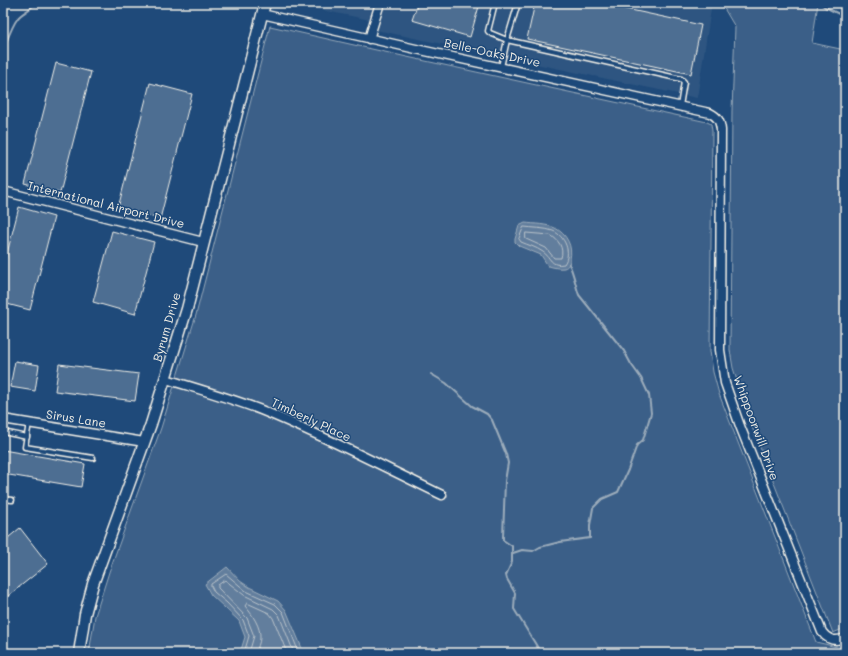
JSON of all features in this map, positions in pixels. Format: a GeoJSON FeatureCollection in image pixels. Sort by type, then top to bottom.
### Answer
{"type":"FeatureCollection","features":[{"type":"Feature","properties":{"kind":"street","name":"Byrum Drive"},"geometry":{"type":"LineString","coordinates":[[78,653],[93,584],[166,379],[186,309],[265,3]]}},
{"type":"Feature","properties":{"kind":"street"},"geometry":{"type":"LineString","coordinates":[[369,39],[380,3]]}},
{"type":"Feature","properties":{"kind":"street","name":"Belle-Oaks Drive"},"geometry":{"type":"LineString","coordinates":[[262,14],[369,39],[680,106],[710,113],[716,116]]}},
{"type":"Feature","properties":{"kind":"street","name":"Whippoorwill Drive"},"geometry":{"type":"LineString","coordinates":[[716,116],[722,130],[720,350],[722,370],[740,426],[819,626],[825,636],[832,640],[838,641],[845,638]]}},
{"type":"Feature","properties":{"kind":"street","name":"International Airport Drive"},"geometry":{"type":"LineString","coordinates":[[3,191],[203,242]]}},
{"type":"Feature","properties":{"kind":"street","name":"Timberly Place"},"geometry":{"type":"LineString","coordinates":[[166,379],[262,410],[442,495]]}},
{"type":"Feature","properties":{"kind":"street","name":"Sirus Lane"},"geometry":{"type":"LineString","coordinates":[[3,419],[144,442]]}},
{"type":"Feature","properties":{"kind":"lane"},"geometry":{"type":"LineString","coordinates":[[495,3],[488,31],[490,33],[507,40],[681,79],[684,82],[680,106]]}},
{"type":"Feature","properties":{"kind":"lane"},"geometry":{"type":"LineString","coordinates":[[501,68],[507,40],[518,3]]}},
{"type":"Feature","properties":{"kind":"lane"},"geometry":{"type":"LineString","coordinates":[[29,423],[25,447],[93,458]]}},
{"type":"Feature","properties":{"kind":"lane"},"geometry":{"type":"LineString","coordinates":[[3,432],[27,437]]}},
{"type":"Feature","properties":{"kind":"lane"},"geometry":{"type":"LineString","coordinates":[[3,499],[12,500]]}},
{"type":"Feature","properties":{"kind":"shaded area"},"geometry":{"type":"Polygon","coordinates":[[[302,3],[712,3],[697,98],[376,30],[368,26],[370,20],[302,6],[302,3]]]}},
{"type":"Feature","properties":{"kind":"shaded area"},"geometry":{"type":"Polygon","coordinates":[[[716,3],[818,3],[812,43],[845,50],[845,628],[833,633],[750,422],[733,368],[730,350],[732,111],[735,27],[722,5],[716,3]]]}},
{"type":"Feature","properties":{"kind":"shaded area"},"geometry":{"type":"Polygon","coordinates":[[[270,26],[711,124],[710,351],[713,372],[719,394],[816,642],[845,649],[845,653],[89,653],[95,616],[109,572],[161,428],[196,315],[270,26]]]}},
{"type":"Feature","properties":{"kind":"water"},"geometry":{"type":"Polygon","coordinates":[[[525,223],[540,224],[555,228],[566,237],[571,250],[568,266],[556,268],[548,266],[541,255],[519,246],[515,242],[519,226],[525,223]]]}},
{"type":"Feature","properties":{"kind":"water"},"geometry":{"type":"Polygon","coordinates":[[[227,567],[240,581],[249,587],[278,601],[286,610],[304,653],[240,653],[245,637],[239,621],[211,595],[205,584],[227,567]]]}},
{"type":"Feature","properties":{"kind":"building"},"geometry":{"type":"Polygon","coordinates":[[[418,3],[480,3],[470,37],[412,20],[418,3]]]}},
{"type":"Feature","properties":{"kind":"building"},"geometry":{"type":"Polygon","coordinates":[[[535,3],[598,3],[701,25],[691,74],[527,39],[535,3]]]}},
{"type":"Feature","properties":{"kind":"building"},"geometry":{"type":"Polygon","coordinates":[[[56,63],[91,72],[60,193],[25,184],[56,63]]]}},
{"type":"Feature","properties":{"kind":"building"},"geometry":{"type":"Polygon","coordinates":[[[150,83],[192,94],[160,219],[118,208],[150,83]]]}},
{"type":"Feature","properties":{"kind":"building"},"geometry":{"type":"Polygon","coordinates":[[[19,207],[54,217],[30,310],[3,303],[3,269],[19,207]]]}},
{"type":"Feature","properties":{"kind":"building"},"geometry":{"type":"Polygon","coordinates":[[[112,231],[154,242],[135,314],[93,302],[112,231]]]}},
{"type":"Feature","properties":{"kind":"building"},"geometry":{"type":"Polygon","coordinates":[[[15,361],[39,365],[35,391],[10,387],[15,361]]]}},
{"type":"Feature","properties":{"kind":"building"},"geometry":{"type":"Polygon","coordinates":[[[59,364],[139,374],[135,401],[55,391],[59,364]]]}},
{"type":"Feature","properties":{"kind":"building"},"geometry":{"type":"Polygon","coordinates":[[[3,450],[85,464],[81,487],[3,474],[3,450]]]}},
{"type":"Feature","properties":{"kind":"building"},"geometry":{"type":"Polygon","coordinates":[[[20,528],[48,564],[3,600],[3,542],[20,528]]]}},
{"type":"Feature","properties":{"kind":"waterway"},"geometry":{"type":"LineString","coordinates":[[3,51],[9,34],[16,22],[20,16],[35,3]]}},
{"type":"Feature","properties":{"kind":"waterway"},"geometry":{"type":"LineString","coordinates":[[820,3],[845,17]]}},
{"type":"Feature","properties":{"kind":"waterway"},"geometry":{"type":"LineString","coordinates":[[513,553],[522,550],[533,551],[540,547],[560,542],[590,538],[590,525],[593,508],[602,499],[618,492],[637,445],[643,440],[651,413],[649,395],[641,378],[624,351],[579,295],[569,264]]}},
{"type":"Feature","properties":{"kind":"waterway"},"geometry":{"type":"LineString","coordinates":[[431,374],[446,383],[472,406],[487,414],[492,420],[506,454],[508,463],[505,481],[503,540],[512,546],[512,562],[506,575],[515,593],[514,609],[541,653]]}}]}
